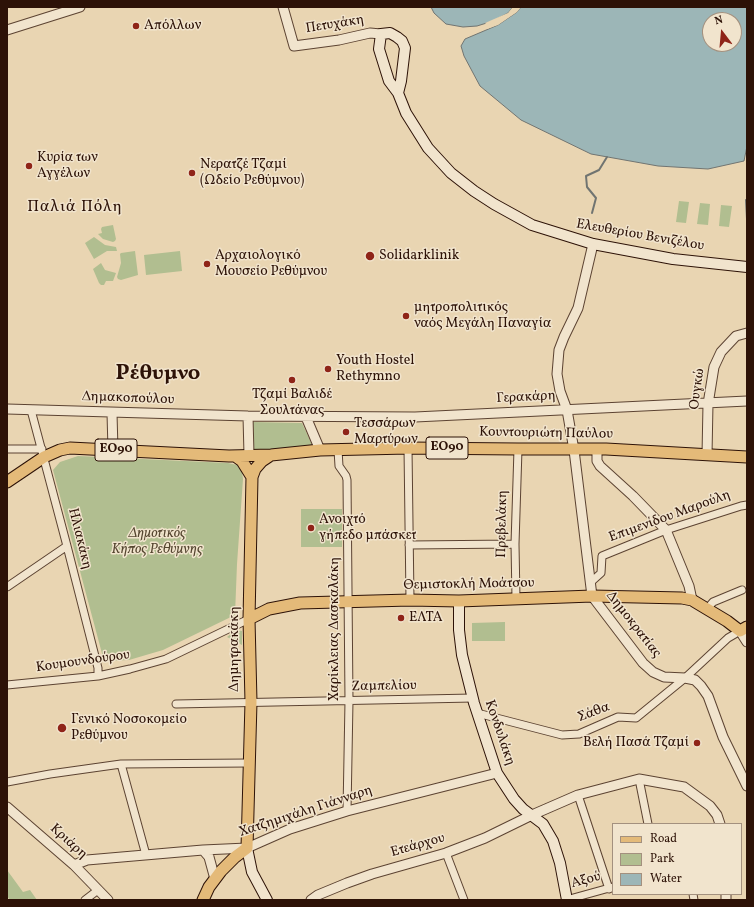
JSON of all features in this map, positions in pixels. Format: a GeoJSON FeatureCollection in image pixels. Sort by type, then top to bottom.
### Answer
{"type":"FeatureCollection","features":[{"type":"Feature","properties":{"kind":"main road"},"geometry":{"type":"LineString","coordinates":[[381,34],[390,33],[397,37],[402,41],[405,48],[398,93]]}},
{"type":"Feature","properties":{"kind":"main road","name":"Ελευθερίου Βενιζέλου"},"geometry":{"type":"LineString","coordinates":[[381,34],[379,48],[389,81],[398,93],[406,114],[428,148],[451,173],[494,204],[532,225],[593,244],[673,258],[747,267]]}},
{"type":"Feature","properties":{"kind":"main road","name":"ΕΟ90"},"geometry":{"type":"LineString","coordinates":[[7,482],[43,453],[70,448],[235,456],[271,455],[320,450]]}},
{"type":"Feature","properties":{"kind":"main road","name":"Κουντουριώτη Παύλου"},"geometry":{"type":"LineString","coordinates":[[320,450],[408,448],[518,450],[597,449],[747,457]]}},
{"type":"Feature","properties":{"kind":"main road"},"geometry":{"type":"LineString","coordinates":[[252,477],[255,469],[262,461],[271,455]]}},
{"type":"Feature","properties":{"kind":"main road"},"geometry":{"type":"LineString","coordinates":[[235,456],[242,461],[252,477]]}},
{"type":"Feature","properties":{"kind":"main road","name":"Δημητρακάκη"},"geometry":{"type":"LineString","coordinates":[[247,848],[251,702],[249,619],[252,477]]}},
{"type":"Feature","properties":{"kind":"main road","name":"Θεμιστοκλή Μοάτσου"},"geometry":{"type":"LineString","coordinates":[[249,619],[269,609],[294,604],[410,600],[459,601],[592,596],[682,598],[692,600]]}},
{"type":"Feature","properties":{"kind":"main road"},"geometry":{"type":"LineString","coordinates":[[692,600],[727,621],[744,629]]}},
{"type":"Feature","properties":{"kind":"main road","name":"Κονδυλάκη"},"geometry":{"type":"LineString","coordinates":[[459,601],[459,630],[462,655],[477,713],[497,773],[514,799],[523,809],[543,824],[553,841],[560,863],[566,900]]}},
{"type":"Feature","properties":{"kind":"main road"},"geometry":{"type":"LineString","coordinates":[[203,900],[215,879],[228,864],[247,848],[252,872],[267,900]]}},
{"type":"Feature","properties":{"kind":"street"},"geometry":{"type":"LineString","coordinates":[[7,30],[80,7]]}},
{"type":"Feature","properties":{"kind":"street","name":"Πετυχάκη"},"geometry":{"type":"LineString","coordinates":[[283,7],[294,46],[339,40],[370,33],[381,34]]}},
{"type":"Feature","properties":{"kind":"street","name":"Δημοκρατίας"},"geometry":{"type":"LineString","coordinates":[[593,244],[578,308],[564,337],[558,356],[557,374],[560,390],[567,410],[574,450],[592,596],[643,664],[653,672],[664,677],[695,680],[702,686],[708,696],[723,738],[747,786]]}},
{"type":"Feature","properties":{"kind":"street","name":"Ουγκώ"},"geometry":{"type":"LineString","coordinates":[[707,454],[708,404],[714,367],[720,352],[736,336],[747,333]]}},
{"type":"Feature","properties":{"kind":"street","name":"Γερακάρη"},"geometry":{"type":"LineString","coordinates":[[306,417],[415,417],[747,401]]}},
{"type":"Feature","properties":{"kind":"street","name":"Δημακοπούλου"},"geometry":{"type":"LineString","coordinates":[[7,409],[248,416]]}},
{"type":"Feature","properties":{"kind":"street","name":"Ηλιακάκη"},"geometry":{"type":"LineString","coordinates":[[31,410],[98,668],[98,676]]}},
{"type":"Feature","properties":{"kind":"street"},"geometry":{"type":"LineString","coordinates":[[112,413],[113,450]]}},
{"type":"Feature","properties":{"kind":"street"},"geometry":{"type":"LineString","coordinates":[[250,455],[248,416],[306,417],[320,450]]}},
{"type":"Feature","properties":{"kind":"street"},"geometry":{"type":"LineString","coordinates":[[408,448],[410,600]]}},
{"type":"Feature","properties":{"kind":"street"},"geometry":{"type":"LineString","coordinates":[[7,449],[43,453]]}},
{"type":"Feature","properties":{"kind":"street"},"geometry":{"type":"LineString","coordinates":[[597,449],[597,461],[600,466],[633,496],[666,530],[689,586],[692,600]]}},
{"type":"Feature","properties":{"kind":"street","name":"Χαρίκλειας Δασκαλάκη"},"geometry":{"type":"LineString","coordinates":[[338,450],[339,466],[347,480],[349,701],[347,811]]}},
{"type":"Feature","properties":{"kind":"street","name":"Πρεβελάκη"},"geometry":{"type":"LineString","coordinates":[[516,599],[515,544],[518,450]]}},
{"type":"Feature","properties":{"kind":"street","name":"Επιμενίδου Μαρούλη"},"geometry":{"type":"LineString","coordinates":[[591,582],[601,573],[602,556],[666,530],[747,505]]}},
{"type":"Feature","properties":{"kind":"street"},"geometry":{"type":"LineString","coordinates":[[410,545],[515,544]]}},
{"type":"Feature","properties":{"kind":"street"},"geometry":{"type":"LineString","coordinates":[[7,587],[67,546]]}},
{"type":"Feature","properties":{"kind":"street"},"geometry":{"type":"LineString","coordinates":[[707,609],[713,602],[742,590]]}},
{"type":"Feature","properties":{"kind":"street","name":"Κουμουνδούρου"},"geometry":{"type":"LineString","coordinates":[[7,685],[98,676],[130,669],[166,659],[249,619]]}},
{"type":"Feature","properties":{"kind":"street"},"geometry":{"type":"LineString","coordinates":[[744,629],[747,642]]}},
{"type":"Feature","properties":{"kind":"street","name":"Σάθα"},"geometry":{"type":"LineString","coordinates":[[477,713],[562,735],[579,734],[618,717],[636,718],[684,678],[728,638],[744,629]]}},
{"type":"Feature","properties":{"kind":"street","name":"Ζαμπελίου"},"geometry":{"type":"LineString","coordinates":[[176,704],[473,698]]}},
{"type":"Feature","properties":{"kind":"street"},"geometry":{"type":"LineString","coordinates":[[7,782],[121,764],[249,763]]}},
{"type":"Feature","properties":{"kind":"street"},"geometry":{"type":"LineString","coordinates":[[121,764],[146,855]]}},
{"type":"Feature","properties":{"kind":"street","name":"Χατζημιχάλη Γιάνναρη"},"geometry":{"type":"LineString","coordinates":[[74,866],[87,860],[203,850],[247,848],[290,829],[347,811],[497,773]]}},
{"type":"Feature","properties":{"kind":"street"},"geometry":{"type":"LineString","coordinates":[[648,823],[639,779],[684,787],[710,806],[717,815],[720,823]]}},
{"type":"Feature","properties":{"kind":"street","name":"Ετεάρχου"},"geometry":{"type":"LineString","coordinates":[[311,900],[318,895],[339,886],[372,874],[446,853],[485,838],[578,794],[639,779]]}},
{"type":"Feature","properties":{"kind":"street"},"geometry":{"type":"LineString","coordinates":[[578,794],[611,888]]}},
{"type":"Feature","properties":{"kind":"street","name":"Κριάρη"},"geometry":{"type":"LineString","coordinates":[[7,807],[74,866],[108,900]]}},
{"type":"Feature","properties":{"kind":"street"},"geometry":{"type":"LineString","coordinates":[[203,850],[209,856],[215,879]]}},
{"type":"Feature","properties":{"kind":"street"},"geometry":{"type":"LineString","coordinates":[[446,853],[464,900]]}},
{"type":"Feature","properties":{"kind":"street","name":"Αξού"},"geometry":{"type":"LineString","coordinates":[[566,900],[611,888]]}},
{"type":"Feature","properties":{"kind":"street"},"geometry":{"type":"LineString","coordinates":[[85,900],[98,890]]}},
{"type":"Feature","properties":{"kind":"green space"},"geometry":{"type":"Polygon","coordinates":[[[679,201],[689,202],[686,223],[676,222],[679,201]]]}},
{"type":"Feature","properties":{"kind":"green space"},"geometry":{"type":"Polygon","coordinates":[[[700,203],[710,204],[708,225],[697,224],[700,203]]]}},
{"type":"Feature","properties":{"kind":"green space"},"geometry":{"type":"Polygon","coordinates":[[[721,205],[732,206],[729,227],[719,226],[721,205]]]}},
{"type":"Feature","properties":{"kind":"green space"},"geometry":{"type":"Polygon","coordinates":[[[113,225],[116,239],[115,241],[113,242],[103,239],[98,234],[102,233],[102,227],[113,225]]]}},
{"type":"Feature","properties":{"kind":"green space"},"geometry":{"type":"Polygon","coordinates":[[[94,237],[105,245],[116,247],[117,251],[107,251],[94,259],[85,243],[94,237]]]}},
{"type":"Feature","properties":{"kind":"green space"},"geometry":{"type":"Polygon","coordinates":[[[135,251],[138,275],[121,280],[118,279],[117,277],[121,263],[120,254],[135,251]]]}},
{"type":"Feature","properties":{"kind":"green space"},"geometry":{"type":"Polygon","coordinates":[[[180,251],[182,271],[146,275],[144,255],[180,251]]]}},
{"type":"Feature","properties":{"kind":"green space"},"geometry":{"type":"Polygon","coordinates":[[[101,263],[105,270],[116,273],[113,281],[106,281],[104,285],[99,283],[93,269],[101,263]]]}},
{"type":"Feature","properties":{"kind":"green space"},"geometry":{"type":"Polygon","coordinates":[[[253,422],[302,423],[313,447],[254,453],[253,422]]]}},
{"type":"Feature","properties":{"kind":"green space","name":"Δημοτικός Κήπος Ρεθύμνης"},"geometry":{"type":"Polygon","coordinates":[[[78,456],[228,463],[237,465],[242,472],[243,479],[235,615],[163,650],[129,660],[104,661],[53,470],[60,462],[78,456]]]}},
{"type":"Feature","properties":{"kind":"green space"},"geometry":{"type":"Polygon","coordinates":[[[301,509],[342,509],[342,547],[301,547],[301,509]]]}},
{"type":"Feature","properties":{"kind":"green space"},"geometry":{"type":"Polygon","coordinates":[[[505,622],[505,641],[472,641],[472,623],[505,622]]]}},
{"type":"Feature","properties":{"kind":"green space"},"geometry":{"type":"Polygon","coordinates":[[[236,630],[242,631],[242,645],[227,637],[236,630]]]}},
{"type":"Feature","properties":{"kind":"green space"},"geometry":{"type":"Polygon","coordinates":[[[7,870],[23,892],[30,890],[37,900],[10,900],[7,896],[7,870]]]}},
{"type":"Feature","properties":{"kind":"water"},"geometry":{"type":"Polygon","coordinates":[[[431,7],[513,7],[508,13],[493,21],[477,26],[463,27],[446,24],[434,13],[431,7]]]}},
{"type":"Feature","properties":{"kind":"water"},"geometry":{"type":"Polygon","coordinates":[[[521,7],[747,7],[747,146],[744,161],[708,169],[658,166],[591,154],[521,120],[480,86],[464,56],[461,46],[465,39],[498,25],[517,12],[521,7]]]}},
{"type":"Feature","properties":{"kind":"pier"},"geometry":{"type":"Polygon","coordinates":[[[513,7],[515,7],[509,14],[493,23],[487,25],[485,23],[508,13],[513,7]]]}},
{"type":"Feature","properties":{"kind":"pier"},"geometry":{"type":"Polygon","coordinates":[[[521,7],[517,12],[498,25],[487,29],[488,26],[497,23],[521,7]]]}},
{"type":"Feature","properties":{"kind":"waterway"},"geometry":{"type":"LineString","coordinates":[[592,213],[596,198],[587,187],[586,176],[599,170],[607,157]]}},
{"type":"Feature","properties":{"kind":"waterway"},"geometry":{"type":"LineString","coordinates":[[746,200],[747,219]]}},
{"type":"Feature","properties":{"kind":"place","name":"Απόλλων"},"geometry":{"type":"Point","coordinates":[136,26]}},
{"type":"Feature","properties":{"kind":"place","name":"Κυρία των Αγγέλων"},"geometry":{"type":"Point","coordinates":[29,166]}},
{"type":"Feature","properties":{"kind":"place","name":"Νερατζέ Τζαμί (Ωδείο Ρεθύμνου)"},"geometry":{"type":"Point","coordinates":[192,173]}},
{"type":"Feature","properties":{"kind":"place","name":"Solidarklinik"},"geometry":{"type":"Point","coordinates":[370,256]}},
{"type":"Feature","properties":{"kind":"place","name":"Αρχαιολογικό Μουσείο Ρεθύμνου"},"geometry":{"type":"Point","coordinates":[207,264]}},
{"type":"Feature","properties":{"kind":"place","name":"μητροπολιτικός ναός Μεγάλη Παναγία"},"geometry":{"type":"Point","coordinates":[406,316]}},
{"type":"Feature","properties":{"kind":"place","name":"Youth Hostel Rethymno"},"geometry":{"type":"Point","coordinates":[328,369]}},
{"type":"Feature","properties":{"kind":"place","name":"Τζαμί Βαλιδέ Σουλτάνας"},"geometry":{"type":"Point","coordinates":[292,380]}},
{"type":"Feature","properties":{"kind":"place","name":"Τεσσάρων Μαρτύρων"},"geometry":{"type":"Point","coordinates":[346,432]}},
{"type":"Feature","properties":{"kind":"place","name":"Ανοιχτό γήπεδο μπάσκετ"},"geometry":{"type":"Point","coordinates":[311,528]}},
{"type":"Feature","properties":{"kind":"place","name":"ΕΛΤΑ"},"geometry":{"type":"Point","coordinates":[401,618]}},
{"type":"Feature","properties":{"kind":"place","name":"Γενικό Νοσοκομείο Ρεθύμνου"},"geometry":{"type":"Point","coordinates":[62,728]}},
{"type":"Feature","properties":{"kind":"place","name":"Βελή Πασά Τζαμί"},"geometry":{"type":"Point","coordinates":[697,743]}},
{"type":"Feature","properties":{"kind":"district","name":"Παλιά Πόλη"},"geometry":{"type":"Point","coordinates":[75,208]}},
{"type":"Feature","properties":{"kind":"district","name":"Ρέθυμνο"},"geometry":{"type":"Point","coordinates":[158,375]}}]}
